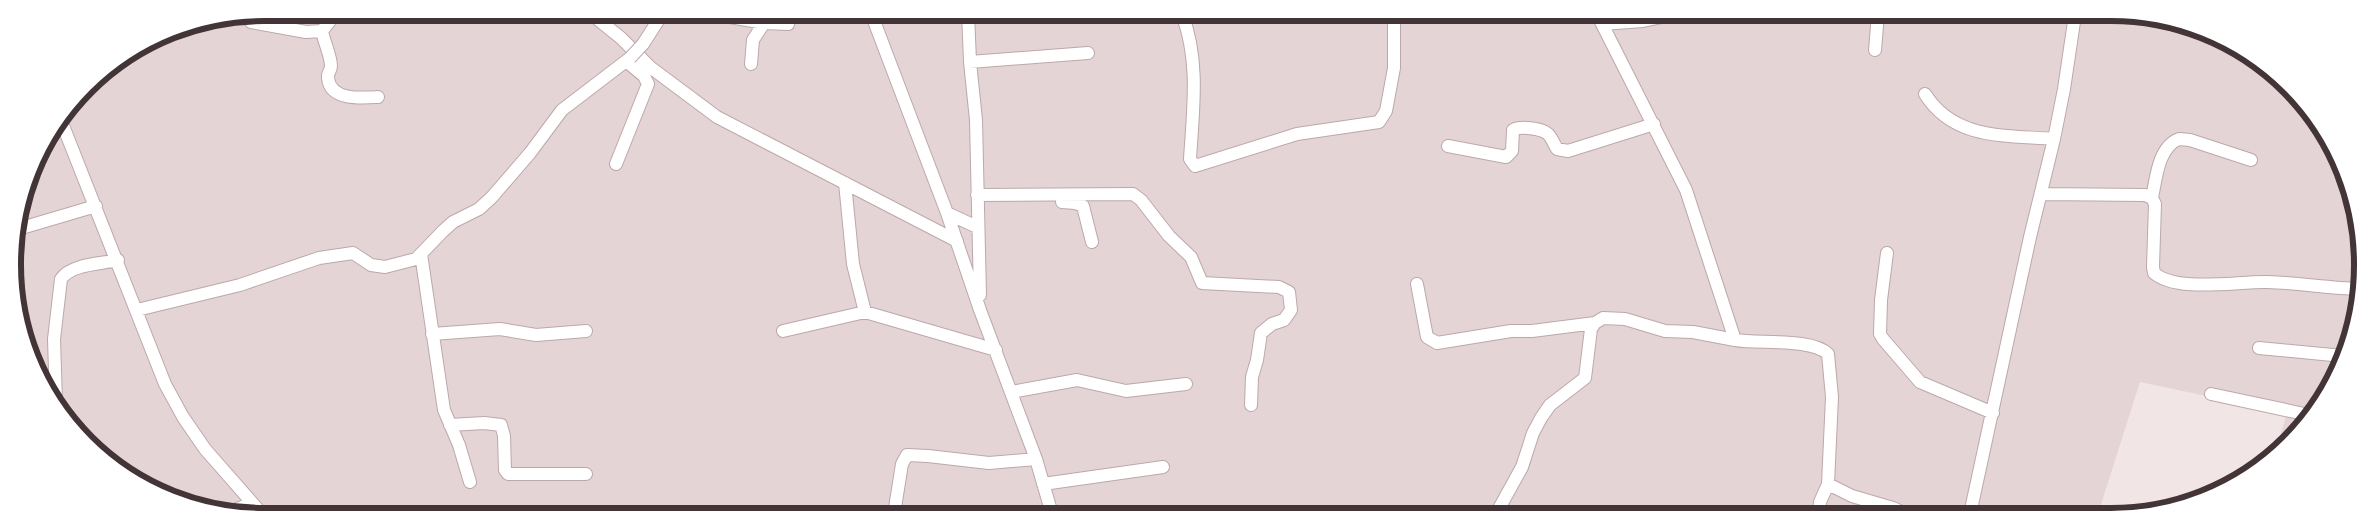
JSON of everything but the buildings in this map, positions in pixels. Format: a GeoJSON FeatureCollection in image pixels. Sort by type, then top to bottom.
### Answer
{"type":"FeatureCollection","features":[{"type":"Feature","properties":{"kind":"street"},"geometry":{"type":"LineString","coordinates":[[322,32],[330,21]]}},
{"type":"Feature","properties":{"kind":"street"},"geometry":{"type":"LineString","coordinates":[[600,21],[621,38],[650,67],[717,117],[957,241]]}},
{"type":"Feature","properties":{"kind":"street"},"geometry":{"type":"LineString","coordinates":[[137,310],[246,283],[319,258],[353,253],[371,265],[385,267],[407,262],[421,254],[443,230],[479,209],[492,197],[521,164],[562,110],[628,59],[643,44],[657,21]]}},
{"type":"Feature","properties":{"kind":"street"},"geometry":{"type":"LineString","coordinates":[[753,21],[788,24],[789,21]]}},
{"type":"Feature","properties":{"kind":"street"},"geometry":{"type":"LineString","coordinates":[[875,21],[947,212],[980,310],[1012,392],[1036,459],[1050,508]]}},
{"type":"Feature","properties":{"kind":"street"},"geometry":{"type":"LineString","coordinates":[[968,21],[976,120],[980,310]]}},
{"type":"Feature","properties":{"kind":"street"},"geometry":{"type":"LineString","coordinates":[[1184,21],[1189,35],[1193,70],[1195,102],[1190,159],[1195,166],[1297,134],[1379,122],[1386,111],[1394,68],[1394,21]]}},
{"type":"Feature","properties":{"kind":"street"},"geometry":{"type":"LineString","coordinates":[[1601,21],[1686,190],[1735,340]]}},
{"type":"Feature","properties":{"kind":"street"},"geometry":{"type":"LineString","coordinates":[[1875,50],[1877,21]]}},
{"type":"Feature","properties":{"kind":"street"},"geometry":{"type":"LineString","coordinates":[[1971,508],[2030,237],[2054,139],[2074,21]]}},
{"type":"Feature","properties":{"kind":"street"},"geometry":{"type":"LineString","coordinates":[[251,22],[306,32],[322,32]]}},
{"type":"Feature","properties":{"kind":"street"},"geometry":{"type":"LineString","coordinates":[[751,64],[753,40],[764,23]]}},
{"type":"Feature","properties":{"kind":"street"},"geometry":{"type":"LineString","coordinates":[[322,32],[331,67],[327,76],[329,83],[336,91],[354,98],[378,97]]}},
{"type":"Feature","properties":{"kind":"street"},"geometry":{"type":"LineString","coordinates":[[970,62],[1088,53]]}},
{"type":"Feature","properties":{"kind":"street"},"geometry":{"type":"LineString","coordinates":[[616,164],[648,84],[644,76],[628,59]]}},
{"type":"Feature","properties":{"kind":"street"},"geometry":{"type":"LineString","coordinates":[[1925,94],[1940,114],[1969,130],[1984,134],[2054,139]]}},
{"type":"Feature","properties":{"kind":"street"},"geometry":{"type":"LineString","coordinates":[[1448,146],[1506,158],[1512,151],[1513,130],[1519,128],[1543,131],[1550,136],[1557,149],[1568,151],[1654,124]]}},
{"type":"Feature","properties":{"kind":"street"},"geometry":{"type":"LineString","coordinates":[[64,127],[166,384],[183,417],[205,449],[256,507]]}},
{"type":"Feature","properties":{"kind":"street"},"geometry":{"type":"LineString","coordinates":[[2251,160],[2190,140],[2179,139],[2171,144],[2158,166],[2152,198],[2155,204],[2154,273],[2159,277],[2193,283],[2265,282],[2352,288]]}},
{"type":"Feature","properties":{"kind":"street"},"geometry":{"type":"LineString","coordinates":[[844,183],[853,264],[865,312]]}},
{"type":"Feature","properties":{"kind":"street"},"geometry":{"type":"LineString","coordinates":[[977,199],[1132,194],[1141,200],[1169,236],[1191,257],[1202,283],[1279,286],[1284,289],[1290,298],[1291,310],[1284,320],[1272,324],[1261,333],[1252,377],[1251,405]]}},
{"type":"Feature","properties":{"kind":"street"},"geometry":{"type":"LineString","coordinates":[[2042,194],[2145,195],[2152,198]]}},
{"type":"Feature","properties":{"kind":"street"},"geometry":{"type":"LineString","coordinates":[[977,199],[1080,204],[1085,209],[1092,242]]}},
{"type":"Feature","properties":{"kind":"street"},"geometry":{"type":"LineString","coordinates":[[24,227],[96,206]]}},
{"type":"Feature","properties":{"kind":"street"},"geometry":{"type":"LineString","coordinates":[[947,212],[977,227]]}},
{"type":"Feature","properties":{"kind":"street"},"geometry":{"type":"LineString","coordinates":[[1887,253],[1881,300],[1880,334],[1883,339],[1920,382],[1993,413]]}},
{"type":"Feature","properties":{"kind":"street"},"geometry":{"type":"LineString","coordinates":[[421,254],[444,410],[459,445],[470,482]]}},
{"type":"Feature","properties":{"kind":"street"},"geometry":{"type":"LineString","coordinates":[[56,389],[54,340],[61,279],[67,272],[76,269],[118,260]]}},
{"type":"Feature","properties":{"kind":"street"},"geometry":{"type":"LineString","coordinates":[[1417,284],[1427,336],[1436,343],[1511,331],[1532,331],[1595,322],[1602,318],[1625,319],[1665,330],[1693,332],[1735,340],[1808,345],[1823,350],[1828,354],[1832,397],[1828,484],[1820,502],[1820,508]]}},
{"type":"Feature","properties":{"kind":"street"},"geometry":{"type":"LineString","coordinates":[[783,331],[865,312],[996,350]]}},
{"type":"Feature","properties":{"kind":"street"},"geometry":{"type":"LineString","coordinates":[[1499,508],[1522,468],[1533,433],[1541,418],[1550,405],[1585,378],[1589,336],[1595,322]]}},
{"type":"Feature","properties":{"kind":"street"},"geometry":{"type":"LineString","coordinates":[[432,334],[500,329],[536,335],[586,331]]}},
{"type":"Feature","properties":{"kind":"street"},"geometry":{"type":"LineString","coordinates":[[2259,348],[2301,354],[2336,356]]}},
{"type":"Feature","properties":{"kind":"street"},"geometry":{"type":"LineString","coordinates":[[1012,392],[1077,380],[1126,391],[1186,384]]}},
{"type":"Feature","properties":{"kind":"street"},"geometry":{"type":"LineString","coordinates":[[2211,394],[2302,414]]}},
{"type":"Feature","properties":{"kind":"street"},"geometry":{"type":"LineString","coordinates":[[450,425],[484,423],[501,425],[504,436],[505,470],[508,474],[586,474]]}},
{"type":"Feature","properties":{"kind":"street"},"geometry":{"type":"LineString","coordinates":[[895,508],[902,464],[907,456],[928,456],[956,461],[996,464],[1036,459]]}},
{"type":"Feature","properties":{"kind":"street"},"geometry":{"type":"LineString","coordinates":[[1043,484],[1163,467]]}},
{"type":"Feature","properties":{"kind":"street"},"geometry":{"type":"LineString","coordinates":[[1828,484],[1846,494],[1892,508]]}},
{"type":"Feature","properties":{"kind":"street"},"geometry":{"type":"LineString","coordinates":[[243,507],[252,503]]}},
{"type":"Feature","properties":{"kind":"shaded area"},"geometry":{"type":"Polygon","coordinates":[[[264,21],[2110,21],[2158,26],[2204,40],[2246,62],[2283,92],[2313,129],[2329,157],[2341,186],[2352,233],[2354,264],[2352,296],[2341,343],[2329,372],[2313,400],[2279,441],[2287,413],[2140,382],[2100,508],[264,508],[217,503],[171,489],[129,467],[92,437],[62,400],[40,358],[26,312],[21,264],[26,217],[40,171],[62,129],[92,92],[129,62],[157,46],[186,34],[233,23],[264,21]]]}}]}
